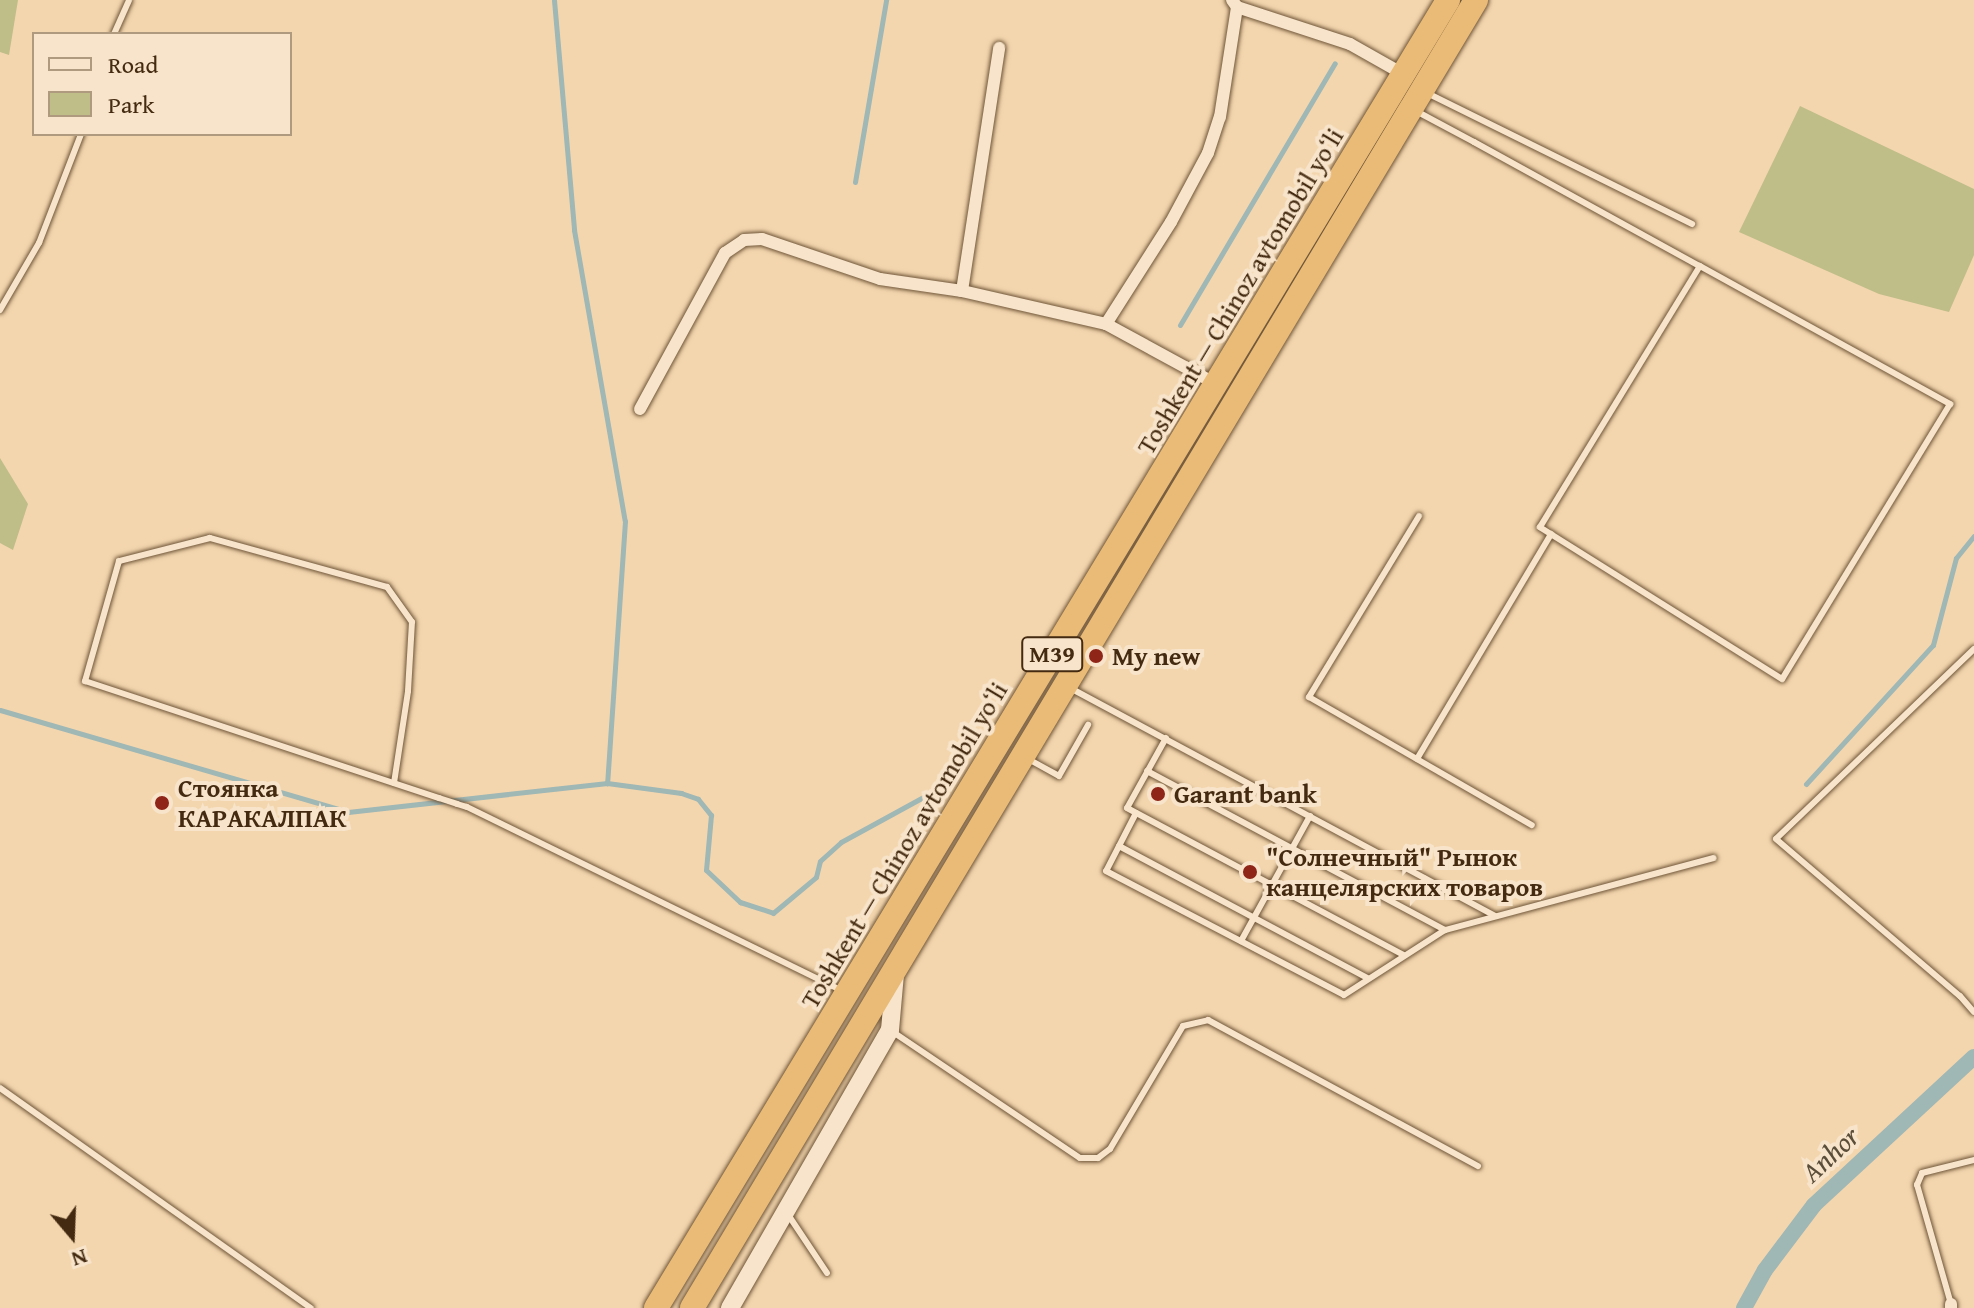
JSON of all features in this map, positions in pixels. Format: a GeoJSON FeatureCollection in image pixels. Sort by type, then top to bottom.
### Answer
{"type":"FeatureCollection","features":[{"type":"Feature","properties":{"kind":"highway","name":"Toshkent — Chinoz avtomobil yoʻli"},"geometry":{"type":"LineString","coordinates":[[662,1305],[847,993],[1448,0]]}},
{"type":"Feature","properties":{"kind":"highway","name":"Toshkent — Chinoz avtomobil yoʻli"},"geometry":{"type":"LineString","coordinates":[[692,1308],[1476,0]]}},
{"type":"Feature","properties":{"kind":"street"},"geometry":{"type":"LineString","coordinates":[[1106,324],[1171,222],[1208,153],[1220,117],[1235,3],[1350,44],[1403,74]]}},
{"type":"Feature","properties":{"kind":"street"},"geometry":{"type":"LineString","coordinates":[[962,291],[999,48]]}},
{"type":"Feature","properties":{"kind":"street"},"geometry":{"type":"LineString","coordinates":[[640,409],[725,253],[744,240],[762,239],[880,279],[962,291],[1106,324],[1216,384]]}},
{"type":"Feature","properties":{"kind":"street","name":"M39"},"geometry":{"type":"LineString","coordinates":[[730,1308],[890,1030],[895,969]]}},
{"type":"Feature","properties":{"kind":"lane"},"geometry":{"type":"LineString","coordinates":[[115,32],[129,0]]}},
{"type":"Feature","properties":{"kind":"lane"},"geometry":{"type":"LineString","coordinates":[[1417,99],[1692,224]]}},
{"type":"Feature","properties":{"kind":"lane"},"geometry":{"type":"LineString","coordinates":[[1417,99],[1700,266],[1950,404],[1782,679],[1540,527],[1700,266]]}},
{"type":"Feature","properties":{"kind":"lane"},"geometry":{"type":"LineString","coordinates":[[0,310],[39,243],[80,136]]}},
{"type":"Feature","properties":{"kind":"lane"},"geometry":{"type":"LineString","coordinates":[[1419,516],[1309,697],[1532,825]]}},
{"type":"Feature","properties":{"kind":"lane"},"geometry":{"type":"LineString","coordinates":[[1417,759],[1551,534]]}},
{"type":"Feature","properties":{"kind":"lane"},"geometry":{"type":"LineString","coordinates":[[394,783],[408,691],[412,622],[387,587],[210,538],[119,561],[85,681],[457,804],[847,993]]}},
{"type":"Feature","properties":{"kind":"lane"},"geometry":{"type":"LineString","coordinates":[[1974,649],[1776,839],[1960,996],[1974,1012]]}},
{"type":"Feature","properties":{"kind":"lane"},"geometry":{"type":"LineString","coordinates":[[1065,686],[1495,916]]}},
{"type":"Feature","properties":{"kind":"lane"},"geometry":{"type":"LineString","coordinates":[[1023,756],[1059,776],[1088,725]]}},
{"type":"Feature","properties":{"kind":"lane"},"geometry":{"type":"LineString","coordinates":[[1166,738],[1127,808],[1403,955]]}},
{"type":"Feature","properties":{"kind":"lane"},"geometry":{"type":"LineString","coordinates":[[1147,771],[1445,930]]}},
{"type":"Feature","properties":{"kind":"lane"},"geometry":{"type":"LineString","coordinates":[[1136,813],[1106,871],[1344,995],[1445,930],[1714,858]]}},
{"type":"Feature","properties":{"kind":"lane"},"geometry":{"type":"LineString","coordinates":[[1241,941],[1310,816]]}},
{"type":"Feature","properties":{"kind":"lane"},"geometry":{"type":"LineString","coordinates":[[1119,846],[1367,978]]}},
{"type":"Feature","properties":{"kind":"lane"},"geometry":{"type":"LineString","coordinates":[[890,1030],[1080,1158],[1098,1158],[1110,1149],[1183,1026],[1208,1020],[1478,1166]]}},
{"type":"Feature","properties":{"kind":"lane"},"geometry":{"type":"LineString","coordinates":[[0,1088],[311,1308]]}},
{"type":"Feature","properties":{"kind":"lane"},"geometry":{"type":"LineString","coordinates":[[1951,1306],[1917,1185],[1922,1173],[1974,1160]]}},
{"type":"Feature","properties":{"kind":"lane"},"geometry":{"type":"LineString","coordinates":[[786,1213],[827,1273]]}},
{"type":"Feature","properties":{"kind":"green space"},"geometry":{"type":"Polygon","coordinates":[[[0,0],[18,0],[9,55],[0,52],[0,0]]]}},
{"type":"Feature","properties":{"kind":"green space"},"geometry":{"type":"Polygon","coordinates":[[[1800,106],[1974,189],[1974,255],[1949,312],[1879,294],[1739,232],[1800,106]]]}},
{"type":"Feature","properties":{"kind":"green space"},"geometry":{"type":"Polygon","coordinates":[[[0,458],[28,504],[13,550],[0,543],[0,458]]]}},
{"type":"Feature","properties":{"kind":"waterway"},"geometry":{"type":"LineString","coordinates":[[554,0],[574,230],[625,521],[607,783]]}},
{"type":"Feature","properties":{"kind":"waterway"},"geometry":{"type":"LineString","coordinates":[[855,182],[886,0]]}},
{"type":"Feature","properties":{"kind":"waterway"},"geometry":{"type":"LineString","coordinates":[[1180,325],[1335,63]]}},
{"type":"Feature","properties":{"kind":"waterway"},"geometry":{"type":"LineString","coordinates":[[1806,784],[1933,645],[1956,558],[1974,536]]}},
{"type":"Feature","properties":{"kind":"waterway"},"geometry":{"type":"LineString","coordinates":[[0,710],[348,812],[607,783],[681,793],[698,799],[711,815],[706,870],[740,902],[773,913],[816,877],[820,861],[841,842],[927,795]]}},
{"type":"Feature","properties":{"kind":"waterway","name":"Anhor"},"geometry":{"type":"LineString","coordinates":[[1744,1308],[1765,1270],[1814,1205],[1974,1057]]}},
{"type":"Feature","properties":{"kind":"place","name":"My new"},"geometry":{"type":"Point","coordinates":[1096,656]}},
{"type":"Feature","properties":{"kind":"place","name":"Garant bank"},"geometry":{"type":"Point","coordinates":[1158,794]}},
{"type":"Feature","properties":{"kind":"place","name":"Стоянка КАРАКАЛПАК"},"geometry":{"type":"Point","coordinates":[162,803]}},
{"type":"Feature","properties":{"kind":"place","name":"\"Солнечный\" Рынок канцелярских товаров"},"geometry":{"type":"Point","coordinates":[1250,872]}}]}
